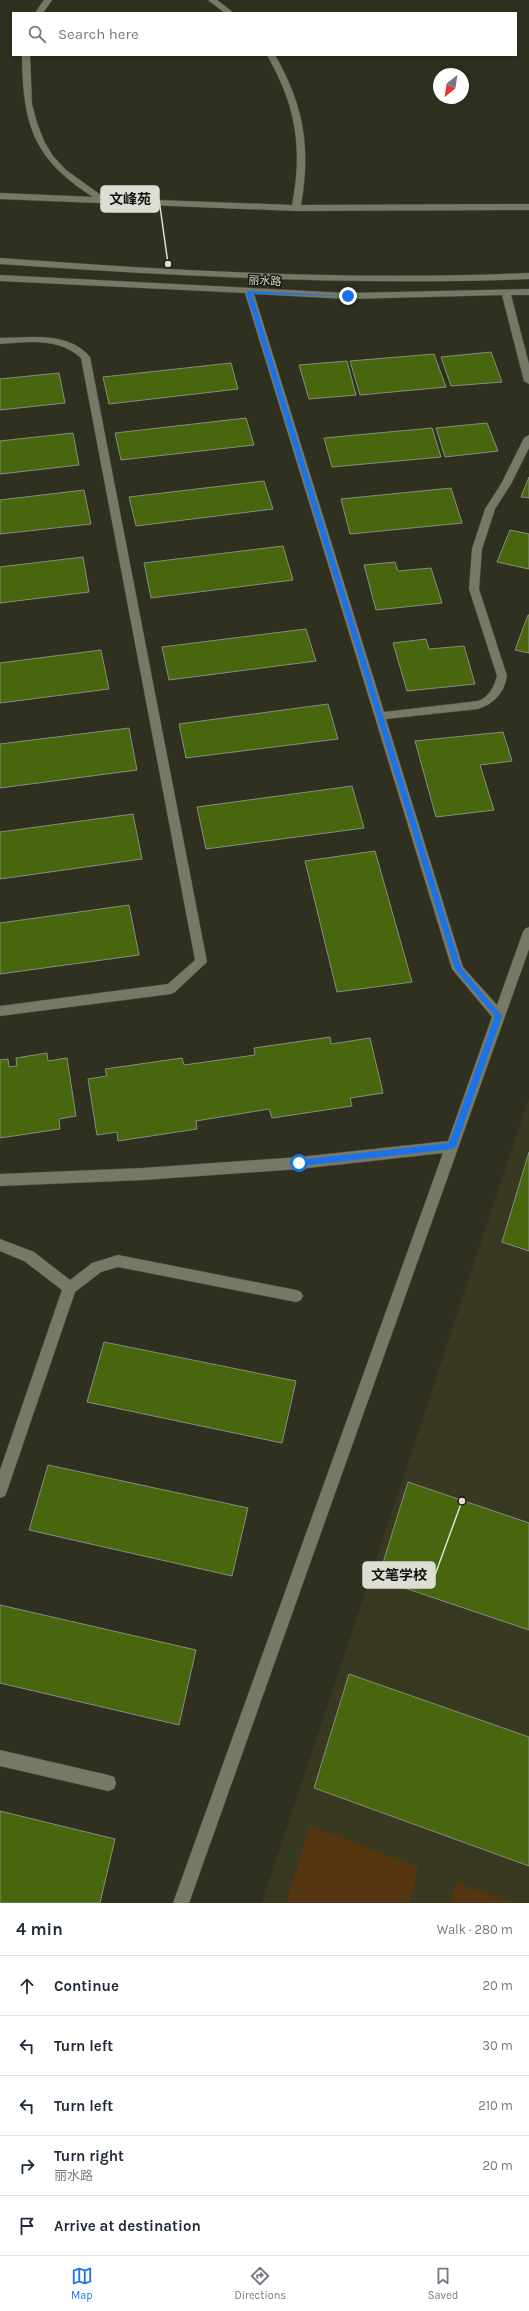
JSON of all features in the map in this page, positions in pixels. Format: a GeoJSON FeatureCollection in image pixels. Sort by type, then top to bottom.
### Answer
{"type":"FeatureCollection","features":[{"type":"Feature","properties":{"kind":"street"},"geometry":{"type":"LineString","coordinates":[[40,12],[48,0]]}},
{"type":"Feature","properties":{"kind":"street"},"geometry":{"type":"LineString","coordinates":[[212,0],[229,12]]}},
{"type":"Feature","properties":{"kind":"street"},"geometry":{"type":"LineString","coordinates":[[26,56],[31,123],[37,138],[57,167],[71,179],[105,202]]}},
{"type":"Feature","properties":{"kind":"street"},"geometry":{"type":"LineString","coordinates":[[272,56],[292,95],[300,124],[303,161],[301,184],[296,208]]}},
{"type":"Feature","properties":{"kind":"street"},"geometry":{"type":"LineString","coordinates":[[0,196],[105,202],[296,208],[529,207]]}},
{"type":"Feature","properties":{"kind":"street","name":"丽水路"},"geometry":{"type":"LineString","coordinates":[[0,261],[296,278],[416,280],[529,276]]}},
{"type":"Feature","properties":{"kind":"street","name":"丽水路"},"geometry":{"type":"LineString","coordinates":[[0,278],[348,296],[506,294],[529,292]]}},
{"type":"Feature","properties":{"kind":"street"},"geometry":{"type":"LineString","coordinates":[[249,292],[458,969],[499,1016]]}},
{"type":"Feature","properties":{"kind":"street"},"geometry":{"type":"LineString","coordinates":[[506,294],[529,381]]}},
{"type":"Feature","properties":{"kind":"street"},"geometry":{"type":"LineString","coordinates":[[0,341],[51,340],[75,347],[85,357],[200,962],[171,989],[0,1011]]}},
{"type":"Feature","properties":{"kind":"street"},"geometry":{"type":"LineString","coordinates":[[380,716],[483,704],[496,693],[501,685],[502,676],[474,589],[477,549],[490,509],[506,484],[529,438]]}},
{"type":"Feature","properties":{"kind":"street"},"geometry":{"type":"LineString","coordinates":[[181,1903],[529,932]]}},
{"type":"Feature","properties":{"kind":"street"},"geometry":{"type":"LineString","coordinates":[[0,1180],[143,1174],[291,1164],[452,1146]]}},
{"type":"Feature","properties":{"kind":"street"},"geometry":{"type":"LineString","coordinates":[[0,1245],[25,1254],[45,1266],[70,1288]]}},
{"type":"Feature","properties":{"kind":"street"},"geometry":{"type":"LineString","coordinates":[[0,1491],[70,1288],[97,1267],[118,1261],[296,1296]]}},
{"type":"Feature","properties":{"kind":"street"},"geometry":{"type":"LineString","coordinates":[[0,1758],[108,1783]]}},
{"type":"Feature","properties":{"kind":"shaded area"},"geometry":{"type":"Polygon","coordinates":[[[529,1098],[529,1903],[262,1903],[529,1098]]]}},
{"type":"Feature","properties":{"kind":"shaded area"},"geometry":{"type":"Polygon","coordinates":[[[310,1826],[419,1867],[409,1903],[286,1903],[310,1826]]]}},
{"type":"Feature","properties":{"kind":"shaded area"},"geometry":{"type":"Polygon","coordinates":[[[456,1882],[512,1903],[450,1903],[456,1882]]]}},
{"type":"Feature","properties":{"kind":"building"},"geometry":{"type":"Polygon","coordinates":[[[491,352],[502,382],[451,386],[441,357],[491,352]]]}},
{"type":"Feature","properties":{"kind":"building"},"geometry":{"type":"Polygon","coordinates":[[[434,354],[446,387],[360,395],[350,361],[434,354]]]}},
{"type":"Feature","properties":{"kind":"building"},"geometry":{"type":"Polygon","coordinates":[[[347,361],[356,395],[309,399],[299,365],[347,361]]]}},
{"type":"Feature","properties":{"kind":"building"},"geometry":{"type":"Polygon","coordinates":[[[231,363],[238,389],[109,404],[103,377],[231,363]]]}},
{"type":"Feature","properties":{"kind":"building"},"geometry":{"type":"Polygon","coordinates":[[[59,373],[65,403],[0,410],[0,379],[59,373]]]}},
{"type":"Feature","properties":{"kind":"building"},"geometry":{"type":"Polygon","coordinates":[[[246,418],[254,445],[121,460],[115,433],[246,418]]]}},
{"type":"Feature","properties":{"kind":"building"},"geometry":{"type":"Polygon","coordinates":[[[487,423],[498,451],[445,457],[436,428],[487,423]]]}},
{"type":"Feature","properties":{"kind":"building"},"geometry":{"type":"Polygon","coordinates":[[[432,428],[441,457],[332,467],[324,438],[432,428]]]}},
{"type":"Feature","properties":{"kind":"building"},"geometry":{"type":"Polygon","coordinates":[[[73,433],[79,465],[0,474],[0,441],[73,433]]]}},
{"type":"Feature","properties":{"kind":"building"},"geometry":{"type":"Polygon","coordinates":[[[529,477],[529,498],[521,497],[529,477]]]}},
{"type":"Feature","properties":{"kind":"building"},"geometry":{"type":"Polygon","coordinates":[[[264,481],[273,509],[136,526],[129,497],[264,481]]]}},
{"type":"Feature","properties":{"kind":"building"},"geometry":{"type":"Polygon","coordinates":[[[451,488],[462,523],[350,534],[341,499],[451,488]]]}},
{"type":"Feature","properties":{"kind":"building"},"geometry":{"type":"Polygon","coordinates":[[[84,490],[91,524],[0,534],[0,500],[84,490]]]}},
{"type":"Feature","properties":{"kind":"building"},"geometry":{"type":"Polygon","coordinates":[[[510,530],[529,534],[529,569],[497,562],[510,530]]]}},
{"type":"Feature","properties":{"kind":"building"},"geometry":{"type":"Polygon","coordinates":[[[283,546],[293,580],[151,598],[144,563],[283,546]]]}},
{"type":"Feature","properties":{"kind":"building"},"geometry":{"type":"Polygon","coordinates":[[[83,557],[89,592],[0,603],[0,567],[83,557]]]}},
{"type":"Feature","properties":{"kind":"building"},"geometry":{"type":"Polygon","coordinates":[[[395,562],[398,571],[431,568],[442,603],[376,610],[364,565],[395,562]]]}},
{"type":"Feature","properties":{"kind":"building"},"geometry":{"type":"Polygon","coordinates":[[[529,615],[529,653],[515,650],[529,615]]]}},
{"type":"Feature","properties":{"kind":"building"},"geometry":{"type":"Polygon","coordinates":[[[306,629],[316,661],[169,680],[162,647],[306,629]]]}},
{"type":"Feature","properties":{"kind":"building"},"geometry":{"type":"Polygon","coordinates":[[[426,639],[429,649],[464,646],[475,684],[407,691],[393,643],[426,639]]]}},
{"type":"Feature","properties":{"kind":"building"},"geometry":{"type":"Polygon","coordinates":[[[101,650],[109,689],[0,703],[0,663],[101,650]]]}},
{"type":"Feature","properties":{"kind":"building"},"geometry":{"type":"Polygon","coordinates":[[[328,704],[338,739],[186,758],[179,724],[328,704]]]}},
{"type":"Feature","properties":{"kind":"building"},"geometry":{"type":"Polygon","coordinates":[[[129,728],[137,770],[0,788],[0,744],[129,728]]]}},
{"type":"Feature","properties":{"kind":"building"},"geometry":{"type":"Polygon","coordinates":[[[503,732],[512,761],[480,765],[494,810],[436,817],[415,741],[503,732]]]}},
{"type":"Feature","properties":{"kind":"building"},"geometry":{"type":"Polygon","coordinates":[[[352,786],[364,828],[206,849],[197,807],[352,786]]]}},
{"type":"Feature","properties":{"kind":"building"},"geometry":{"type":"Polygon","coordinates":[[[133,814],[142,859],[0,879],[0,832],[133,814]]]}},
{"type":"Feature","properties":{"kind":"building"},"geometry":{"type":"Polygon","coordinates":[[[375,851],[412,982],[337,992],[305,861],[375,851]]]}},
{"type":"Feature","properties":{"kind":"building"},"geometry":{"type":"Polygon","coordinates":[[[129,905],[139,955],[0,974],[0,923],[129,905]]]}},
{"type":"Feature","properties":{"kind":"building"},"geometry":{"type":"Polygon","coordinates":[[[330,1037],[331,1044],[370,1038],[383,1093],[350,1098],[352,1106],[272,1118],[269,1109],[196,1121],[197,1129],[118,1141],[117,1132],[97,1135],[88,1079],[107,1076],[105,1069],[182,1058],[184,1065],[255,1055],[254,1048],[330,1037]]]}},
{"type":"Feature","properties":{"kind":"building"},"geometry":{"type":"Polygon","coordinates":[[[47,1053],[48,1061],[67,1058],[76,1116],[59,1119],[60,1129],[0,1138],[0,1060],[8,1059],[9,1067],[17,1066],[16,1058],[47,1053]]]}},
{"type":"Feature","properties":{"kind":"building"},"geometry":{"type":"Polygon","coordinates":[[[529,1152],[529,1251],[502,1242],[529,1152]]]}},
{"type":"Feature","properties":{"kind":"building"},"geometry":{"type":"Polygon","coordinates":[[[104,1342],[296,1381],[282,1443],[87,1402],[104,1342]]]}},
{"type":"Feature","properties":{"kind":"building"},"geometry":{"type":"Polygon","coordinates":[[[48,1465],[248,1508],[232,1576],[29,1530],[48,1465]]]}},
{"type":"Feature","properties":{"kind":"building"},"geometry":{"type":"Polygon","coordinates":[[[408,1482],[529,1523],[529,1630],[378,1579],[408,1482]]]}},
{"type":"Feature","properties":{"kind":"building"},"geometry":{"type":"Polygon","coordinates":[[[0,1605],[196,1650],[179,1725],[0,1683],[0,1605]]]}},
{"type":"Feature","properties":{"kind":"building"},"geometry":{"type":"Polygon","coordinates":[[[349,1674],[529,1737],[529,1866],[314,1788],[349,1674]]]}},
{"type":"Feature","properties":{"kind":"building"},"geometry":{"type":"Polygon","coordinates":[[[0,1811],[115,1839],[100,1903],[0,1903],[0,1811]]]}},
{"type":"Feature","properties":{"kind":"place","name":"文峰苑"},"geometry":{"type":"Point","coordinates":[168,264]}},
{"type":"Feature","properties":{"kind":"place","name":"文笔学校"},"geometry":{"type":"Point","coordinates":[462,1501]}},
{"type":"Feature","properties":{"kind":"route"},"geometry":{"type":"LineString","coordinates":[[299,1163],[452,1146],[499,1016],[458,969],[249,292],[348,296]]}}]}
